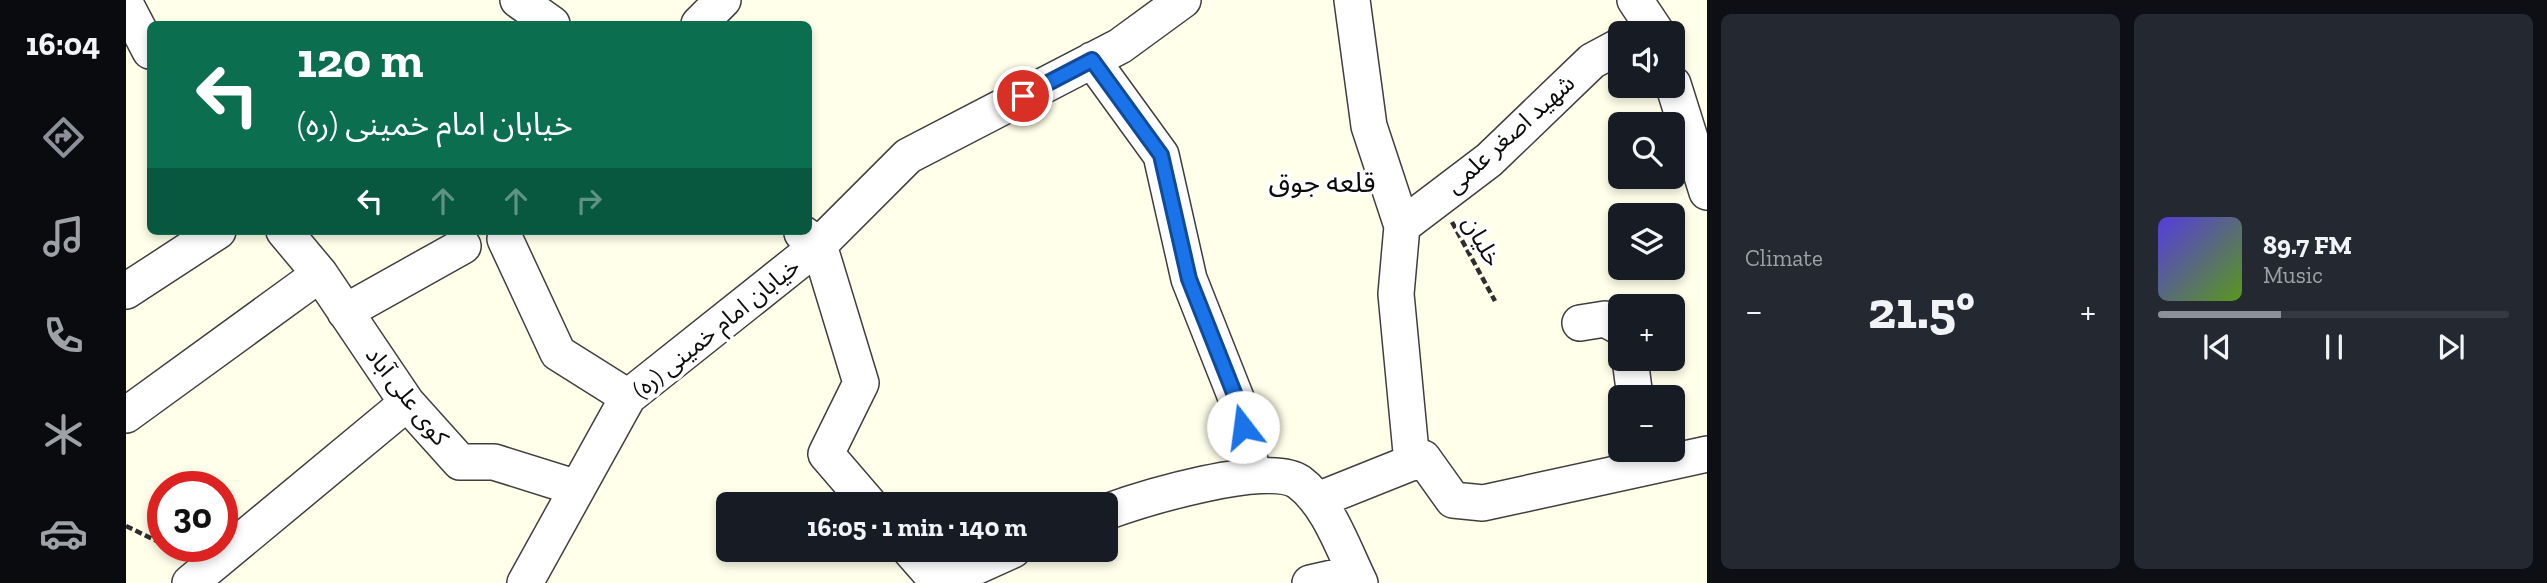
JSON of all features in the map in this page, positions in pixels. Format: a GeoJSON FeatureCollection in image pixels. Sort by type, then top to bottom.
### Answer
{"type":"FeatureCollection","features":[{"type":"Feature","properties":{"kind":"street"},"geometry":{"type":"LineString","coordinates":[[518,0],[548,21]]}},
{"type":"Feature","properties":{"kind":"street","name":"خیابان امام خمینی (ره)"},"geometry":{"type":"LineString","coordinates":[[525,583],[628,397],[809,238],[908,156],[1119,46],[1183,0]]}},
{"type":"Feature","properties":{"kind":"street"},"geometry":{"type":"LineString","coordinates":[[1352,0],[1369,126],[1402,226],[1396,294],[1412,463]]}},
{"type":"Feature","properties":{"kind":"street"},"geometry":{"type":"LineString","coordinates":[[1635,0],[1646,21]]}},
{"type":"Feature","properties":{"kind":"street"},"geometry":{"type":"LineString","coordinates":[[126,5],[147,45]]}},
{"type":"Feature","properties":{"kind":"street","name":"شهید اصغر علمی"},"geometry":{"type":"LineString","coordinates":[[1402,226],[1489,160],[1592,61],[1608,52]]}},
{"type":"Feature","properties":{"kind":"street"},"geometry":{"type":"LineString","coordinates":[[1092,60],[1161,155],[1189,279],[1238,403],[1252,475]]}},
{"type":"Feature","properties":{"kind":"street"},"geometry":{"type":"LineString","coordinates":[[1680,98],[1698,136],[1707,192]]}},
{"type":"Feature","properties":{"kind":"street"},"geometry":{"type":"LineString","coordinates":[[126,291],[212,235]]}},
{"type":"Feature","properties":{"kind":"street","name":"کوی علی آباد"},"geometry":{"type":"LineString","coordinates":[[288,235],[320,274],[407,403],[460,462],[494,462],[578,488]]}},
{"type":"Feature","properties":{"kind":"street"},"geometry":{"type":"LineString","coordinates":[[809,238],[861,383],[826,454],[859,492]]}},
{"type":"Feature","properties":{"kind":"street"},"geometry":{"type":"LineString","coordinates":[[505,239],[558,353],[628,397]]}},
{"type":"Feature","properties":{"kind":"street"},"geometry":{"type":"LineString","coordinates":[[345,312],[463,246]]}},
{"type":"Feature","properties":{"kind":"street"},"geometry":{"type":"LineString","coordinates":[[126,415],[320,274]]}},
{"type":"Feature","properties":{"kind":"street"},"geometry":{"type":"LineString","coordinates":[[1580,323],[1608,321]]}},
{"type":"Feature","properties":{"kind":"street"},"geometry":{"type":"LineString","coordinates":[[190,583],[407,403]]}},
{"type":"Feature","properties":{"kind":"street"},"geometry":{"type":"LineString","coordinates":[[1685,456],[1707,454]]}},
{"type":"Feature","properties":{"kind":"street"},"geometry":{"type":"LineString","coordinates":[[1318,500],[1423,458],[1452,500],[1483,503],[1632,462]]}},
{"type":"Feature","properties":{"kind":"street"},"geometry":{"type":"LineString","coordinates":[[1118,508],[1149,496],[1252,475],[1297,480],[1318,500],[1357,578],[1310,583]]}},
{"type":"Feature","properties":{"kind":"street"},"geometry":{"type":"LineString","coordinates":[[921,562],[939,583],[986,562]]}},
{"type":"Feature","properties":{"kind":"path","name":"خلیان"},"geometry":{"type":"LineString","coordinates":[[1438,198],[1495,301]]}},
{"type":"Feature","properties":{"kind":"path"},"geometry":{"type":"LineString","coordinates":[[126,526],[147,536]]}},
{"type":"Feature","properties":{"kind":"district","name":"قلعه جوق"},"geometry":{"type":"Point","coordinates":[1322,182]}},
{"type":"Feature","properties":{"kind":"route"},"geometry":{"type":"LineString","coordinates":[[1023,96],[1092,60],[1161,155],[1189,279],[1238,403],[1243,427]]}}]}
